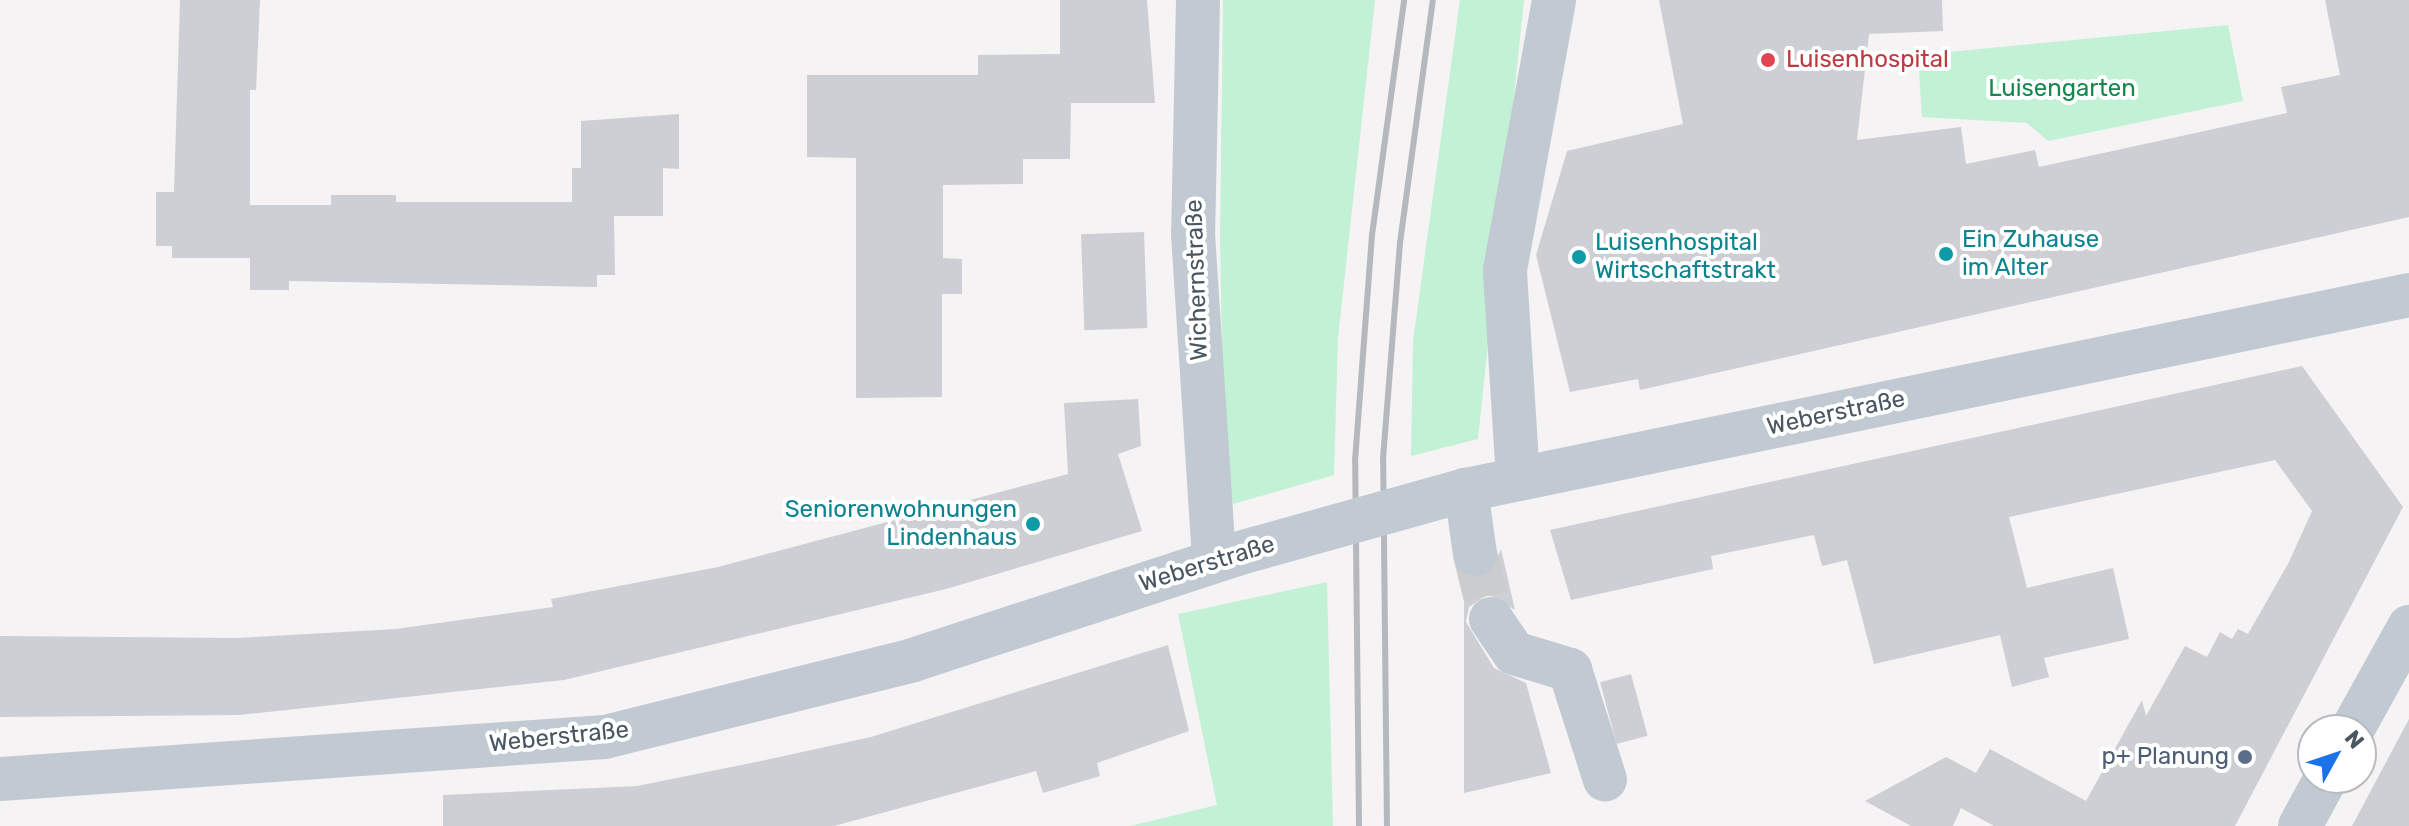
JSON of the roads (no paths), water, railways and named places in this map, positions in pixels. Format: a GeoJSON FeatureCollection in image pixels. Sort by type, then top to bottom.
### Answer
{"type":"FeatureCollection","features":[{"type":"Feature","properties":{"kind":"street","name":"Wichernstraße"},"geometry":{"type":"LineString","coordinates":[[1198,0],[1193,234],[1227,557]]}},
{"type":"Feature","properties":{"kind":"street"},"geometry":{"type":"LineString","coordinates":[[1518,479],[1505,270],[1554,0]]}},
{"type":"Feature","properties":{"kind":"street","name":"Weberstraße"},"geometry":{"type":"LineString","coordinates":[[0,779],[605,737],[913,660],[1227,557],[1466,490],[2409,295]]}},
{"type":"Feature","properties":{"kind":"street"},"geometry":{"type":"LineString","coordinates":[[1466,490],[1475,554]]}},
{"type":"Feature","properties":{"kind":"street"},"geometry":{"type":"LineString","coordinates":[[1491,619],[1514,653],[1570,670],[1605,780]]}},
{"type":"Feature","properties":{"kind":"street"},"geometry":{"type":"LineString","coordinates":[[2361,714],[2409,627]]}},
{"type":"Feature","properties":{"kind":"street"},"geometry":{"type":"LineString","coordinates":[[2300,826],[2317,794]]}},
{"type":"Feature","properties":{"kind":"tunnel"},"geometry":{"type":"LineString","coordinates":[[1475,554],[1491,619]]}},
{"type":"Feature","properties":{"kind":"railway"},"geometry":{"type":"LineString","coordinates":[[1359,826],[1355,461],[1372,235],[1404,0]]}},
{"type":"Feature","properties":{"kind":"railway"},"geometry":{"type":"LineString","coordinates":[[1387,826],[1383,459],[1400,243],[1433,0]]}},
{"type":"Feature","properties":{"kind":"place","name":"Luisenhospital"},"geometry":{"type":"Point","coordinates":[1768,60]}},
{"type":"Feature","properties":{"kind":"place","name":"Ein Zuhause im Alter"},"geometry":{"type":"Point","coordinates":[1946,254]}},
{"type":"Feature","properties":{"kind":"place","name":"Luisenhospital Wirtschaftstrakt"},"geometry":{"type":"Point","coordinates":[1579,257]}},
{"type":"Feature","properties":{"kind":"place","name":"Seniorenwohnungen Lindenhaus"},"geometry":{"type":"Point","coordinates":[1033,524]}},
{"type":"Feature","properties":{"kind":"place","name":"p+ Planung"},"geometry":{"type":"Point","coordinates":[2245,757]}},
{"type":"Feature","properties":{"kind":"park label","name":"Luisengarten"},"geometry":{"type":"Point","coordinates":[2062,89]}}]}
